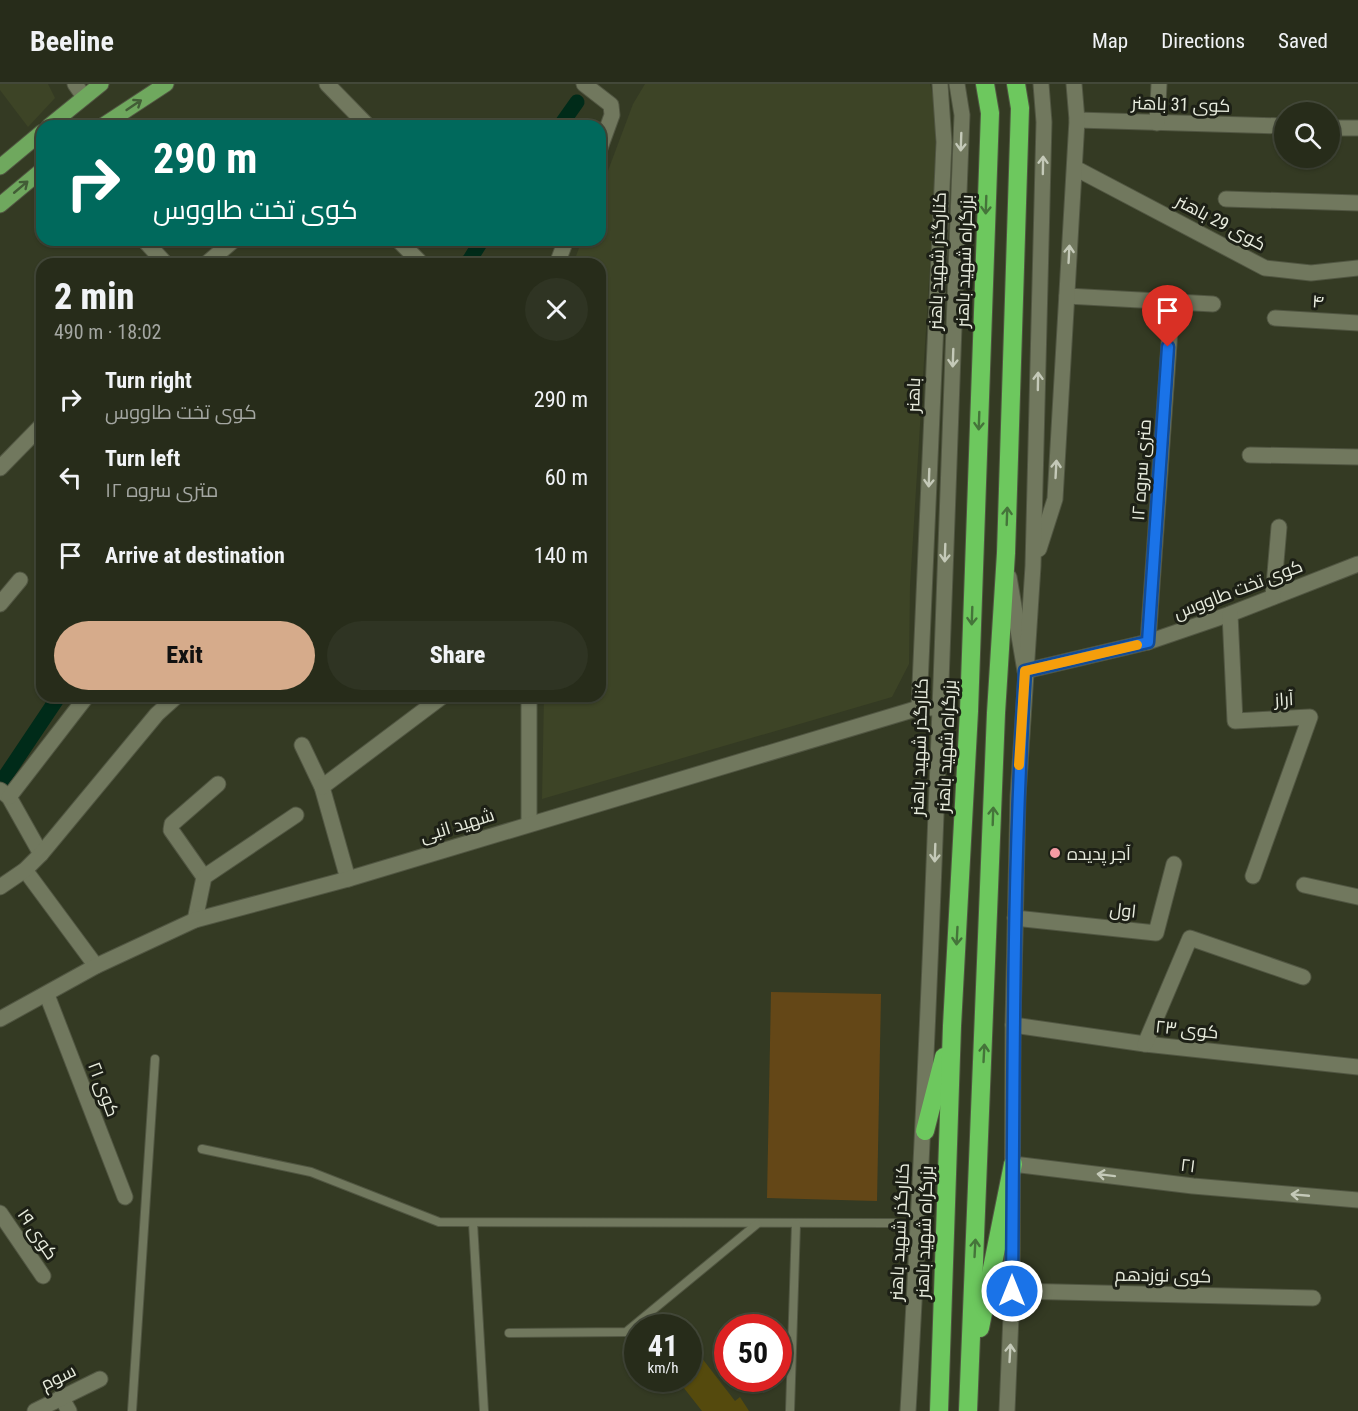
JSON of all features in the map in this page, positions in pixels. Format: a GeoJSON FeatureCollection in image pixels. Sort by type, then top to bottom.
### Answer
{"type":"FeatureCollection","features":[{"type":"Feature","properties":{"kind":"highway","name":"بزرگراه شهید باهنر"},"geometry":{"type":"LineString","coordinates":[[939,1411],[952,1026],[970,676],[990,113],[985,84]]}},
{"type":"Feature","properties":{"kind":"highway"},"geometry":{"type":"LineString","coordinates":[[968,1411],[996,713],[1006,553],[1020,108],[1016,84]]}},
{"type":"Feature","properties":{"kind":"highway"},"geometry":{"type":"LineString","coordinates":[[925,1131],[952,1026]]}},
{"type":"Feature","properties":{"kind":"highway"},"geometry":{"type":"LineString","coordinates":[[969,1386],[1013,1164]]}},
{"type":"Feature","properties":{"kind":"main road"},"geometry":{"type":"LineString","coordinates":[[56,120],[101,84]]}},
{"type":"Feature","properties":{"kind":"main road"},"geometry":{"type":"LineString","coordinates":[[111,120],[165,84]]}},
{"type":"Feature","properties":{"kind":"main road"},"geometry":{"type":"LineString","coordinates":[[0,167],[36,137]]}},
{"type":"Feature","properties":{"kind":"main road"},"geometry":{"type":"LineString","coordinates":[[0,204],[36,175]]}},
{"type":"Feature","properties":{"kind":"street"},"geometry":{"type":"LineString","coordinates":[[75,84],[84,97]]}},
{"type":"Feature","properties":{"kind":"street"},"geometry":{"type":"LineString","coordinates":[[327,84],[362,120]]}},
{"type":"Feature","properties":{"kind":"street"},"geometry":{"type":"LineString","coordinates":[[584,84],[611,105],[612,115],[606,132]]}},
{"type":"Feature","properties":{"kind":"street","name":"باهنر"},"geometry":{"type":"LineString","coordinates":[[919,708],[944,142],[940,84]]}},
{"type":"Feature","properties":{"kind":"street","name":"کنارگذر شهید باهنر"},"geometry":{"type":"LineString","coordinates":[[908,1411],[925,1131],[962,115],[957,84]]}},
{"type":"Feature","properties":{"kind":"street"},"geometry":{"type":"LineString","coordinates":[[1007,1411],[1012,1291],[1013,1025],[1018,796],[1033,566],[1044,122],[1041,84]]}},
{"type":"Feature","properties":{"kind":"street"},"geometry":{"type":"LineString","coordinates":[[1033,566],[1055,499],[1075,168],[1077,120],[1074,84]]}},
{"type":"Feature","properties":{"kind":"street"},"geometry":{"type":"LineString","coordinates":[[1157,123],[1159,84]]}},
{"type":"Feature","properties":{"kind":"street","name":"کوی 31 باهنر"},"geometry":{"type":"LineString","coordinates":[[1077,120],[1274,126]]}},
{"type":"Feature","properties":{"kind":"street"},"geometry":{"type":"LineString","coordinates":[[1340,128],[1358,128]]}},
{"type":"Feature","properties":{"kind":"street","name":"کوی 29 باهنر"},"geometry":{"type":"LineString","coordinates":[[1075,168],[1265,268],[1311,273],[1358,268]]}},
{"type":"Feature","properties":{"kind":"street"},"geometry":{"type":"LineString","coordinates":[[1226,199],[1358,202]]}},
{"type":"Feature","properties":{"kind":"street"},"geometry":{"type":"LineString","coordinates":[[150,246],[160,258]]}},
{"type":"Feature","properties":{"kind":"street"},"geometry":{"type":"LineString","coordinates":[[213,258],[227,246]]}},
{"type":"Feature","properties":{"kind":"street"},"geometry":{"type":"LineString","coordinates":[[404,246],[416,258]]}},
{"type":"Feature","properties":{"kind":"street"},"geometry":{"type":"LineString","coordinates":[[1067,296],[1213,304]]}},
{"type":"Feature","properties":{"kind":"street","name":"۱۲ متری سروه"},"geometry":{"type":"LineString","coordinates":[[1148,642],[1172,301]]}},
{"type":"Feature","properties":{"kind":"street","name":"۴"},"geometry":{"type":"LineString","coordinates":[[1275,318],[1358,323]]}},
{"type":"Feature","properties":{"kind":"street"},"geometry":{"type":"LineString","coordinates":[[0,468],[36,432]]}},
{"type":"Feature","properties":{"kind":"street"},"geometry":{"type":"LineString","coordinates":[[1250,455],[1358,457]]}},
{"type":"Feature","properties":{"kind":"street"},"geometry":{"type":"LineString","coordinates":[[1273,597],[1279,526]]}},
{"type":"Feature","properties":{"kind":"street"},"geometry":{"type":"LineString","coordinates":[[1006,553],[1025,671]]}},
{"type":"Feature","properties":{"kind":"street","name":"کوی تخت طاووس"},"geometry":{"type":"LineString","coordinates":[[1025,671],[1148,642],[1230,614],[1358,564]]}},
{"type":"Feature","properties":{"kind":"street"},"geometry":{"type":"LineString","coordinates":[[0,604],[20,580]]}},
{"type":"Feature","properties":{"kind":"street","name":"آراز"},"geometry":{"type":"LineString","coordinates":[[1230,614],[1235,721],[1310,717],[1253,876]]}},
{"type":"Feature","properties":{"kind":"street"},"geometry":{"type":"LineString","coordinates":[[41,854],[4,793],[82,702]]}},
{"type":"Feature","properties":{"kind":"street"},"geometry":{"type":"LineString","coordinates":[[0,887],[25,870],[41,854],[157,714],[170,702]]}},
{"type":"Feature","properties":{"kind":"street"},"geometry":{"type":"LineString","coordinates":[[322,787],[435,702]]}},
{"type":"Feature","properties":{"kind":"street"},"geometry":{"type":"LineString","coordinates":[[529,702],[529,824]]}},
{"type":"Feature","properties":{"kind":"street","name":"شهید انبی"},"geometry":{"type":"LineString","coordinates":[[0,1019],[96,966],[195,920],[348,879],[919,708],[939,708]]}},
{"type":"Feature","properties":{"kind":"street"},"geometry":{"type":"LineString","coordinates":[[302,745],[322,787],[348,879]]}},
{"type":"Feature","properties":{"kind":"street"},"geometry":{"type":"LineString","coordinates":[[204,877],[171,830],[172,824],[218,784]]}},
{"type":"Feature","properties":{"kind":"street"},"geometry":{"type":"LineString","coordinates":[[195,920],[204,877],[296,815]]}},
{"type":"Feature","properties":{"kind":"street","name":"اول"},"geometry":{"type":"LineString","coordinates":[[1015,918],[1156,933],[1174,864]]}},
{"type":"Feature","properties":{"kind":"street"},"geometry":{"type":"LineString","coordinates":[[25,870],[96,966]]}},
{"type":"Feature","properties":{"kind":"street"},"geometry":{"type":"LineString","coordinates":[[1304,885],[1358,897]]}},
{"type":"Feature","properties":{"kind":"street"},"geometry":{"type":"LineString","coordinates":[[1145,1044],[1190,938],[1303,977]]}},
{"type":"Feature","properties":{"kind":"street","name":"کوی ۲۱"},"geometry":{"type":"LineString","coordinates":[[47,995],[125,1197]]}},
{"type":"Feature","properties":{"kind":"street","name":"کوی ۲۳"},"geometry":{"type":"LineString","coordinates":[[1013,1025],[1145,1044],[1358,1067]]}},
{"type":"Feature","properties":{"kind":"street","name":"۲۱"},"geometry":{"type":"LineString","coordinates":[[1013,1164],[1193,1186],[1358,1200]]}},
{"type":"Feature","properties":{"kind":"street","name":"کوی ۱۹"},"geometry":{"type":"LineString","coordinates":[[0,1213],[43,1276]]}},
{"type":"Feature","properties":{"kind":"street","name":"کوی نوزدهم"},"geometry":{"type":"LineString","coordinates":[[1012,1291],[1313,1298]]}},
{"type":"Feature","properties":{"kind":"street","name":"سوم"},"geometry":{"type":"LineString","coordinates":[[35,1411],[100,1378]]}},
{"type":"Feature","properties":{"kind":"street"},"geometry":{"type":"LineString","coordinates":[[61,1397],[69,1411]]}},
{"type":"Feature","properties":{"kind":"lane"},"geometry":{"type":"LineString","coordinates":[[132,1411],[155,1059]]}},
{"type":"Feature","properties":{"kind":"lane"},"geometry":{"type":"LineString","coordinates":[[202,1149],[311,1172],[439,1222],[895,1223]]}},
{"type":"Feature","properties":{"kind":"lane"},"geometry":{"type":"LineString","coordinates":[[473,1223],[484,1411]]}},
{"type":"Feature","properties":{"kind":"lane"},"geometry":{"type":"LineString","coordinates":[[509,1333],[626,1332],[757,1224]]}},
{"type":"Feature","properties":{"kind":"lane"},"geometry":{"type":"LineString","coordinates":[[790,1411],[796,1224]]}},
{"type":"Feature","properties":{"kind":"shaded area"},"geometry":{"type":"Polygon","coordinates":[[[0,84],[48,84],[55,98],[28,127],[0,90],[0,84]]]}},
{"type":"Feature","properties":{"kind":"shaded area"},"geometry":{"type":"Polygon","coordinates":[[[645,84],[930,84],[936,106],[934,200],[910,586],[909,664],[892,697],[542,799],[544,702],[606,702],[606,258],[575,258],[580,246],[606,246],[606,176],[633,104],[645,84]]]}},
{"type":"Feature","properties":{"kind":"shaded area"},"geometry":{"type":"Polygon","coordinates":[[[771,992],[881,994],[877,1201],[767,1198],[771,992]]]}},
{"type":"Feature","properties":{"kind":"building"},"geometry":{"type":"Polygon","coordinates":[[[702,1358],[714,1374],[714,1392],[728,1392],[735,1401],[740,1397],[749,1411],[702,1411],[687,1392],[702,1392],[702,1358]]]}},
{"type":"Feature","properties":{"kind":"waterway"},"geometry":{"type":"LineString","coordinates":[[564,120],[577,102]]}},
{"type":"Feature","properties":{"kind":"waterway"},"geometry":{"type":"LineString","coordinates":[[471,258],[478,246]]}},
{"type":"Feature","properties":{"kind":"waterway"},"geometry":{"type":"LineString","coordinates":[[0,784],[55,702]]}},
{"type":"Feature","properties":{"kind":"slow traffic"},"geometry":{"type":"LineString","coordinates":[[1019,765],[1025,671],[1137,645]]}},
{"type":"Feature","properties":{"kind":"place","name":"آجر پدیده"},"geometry":{"type":"Point","coordinates":[1055,853]}},
{"type":"Feature","properties":{"kind":"route"},"geometry":{"type":"LineString","coordinates":[[1012,1291],[1013,1025],[1018,796],[1025,671],[1148,642],[1168,347]]}}]}
